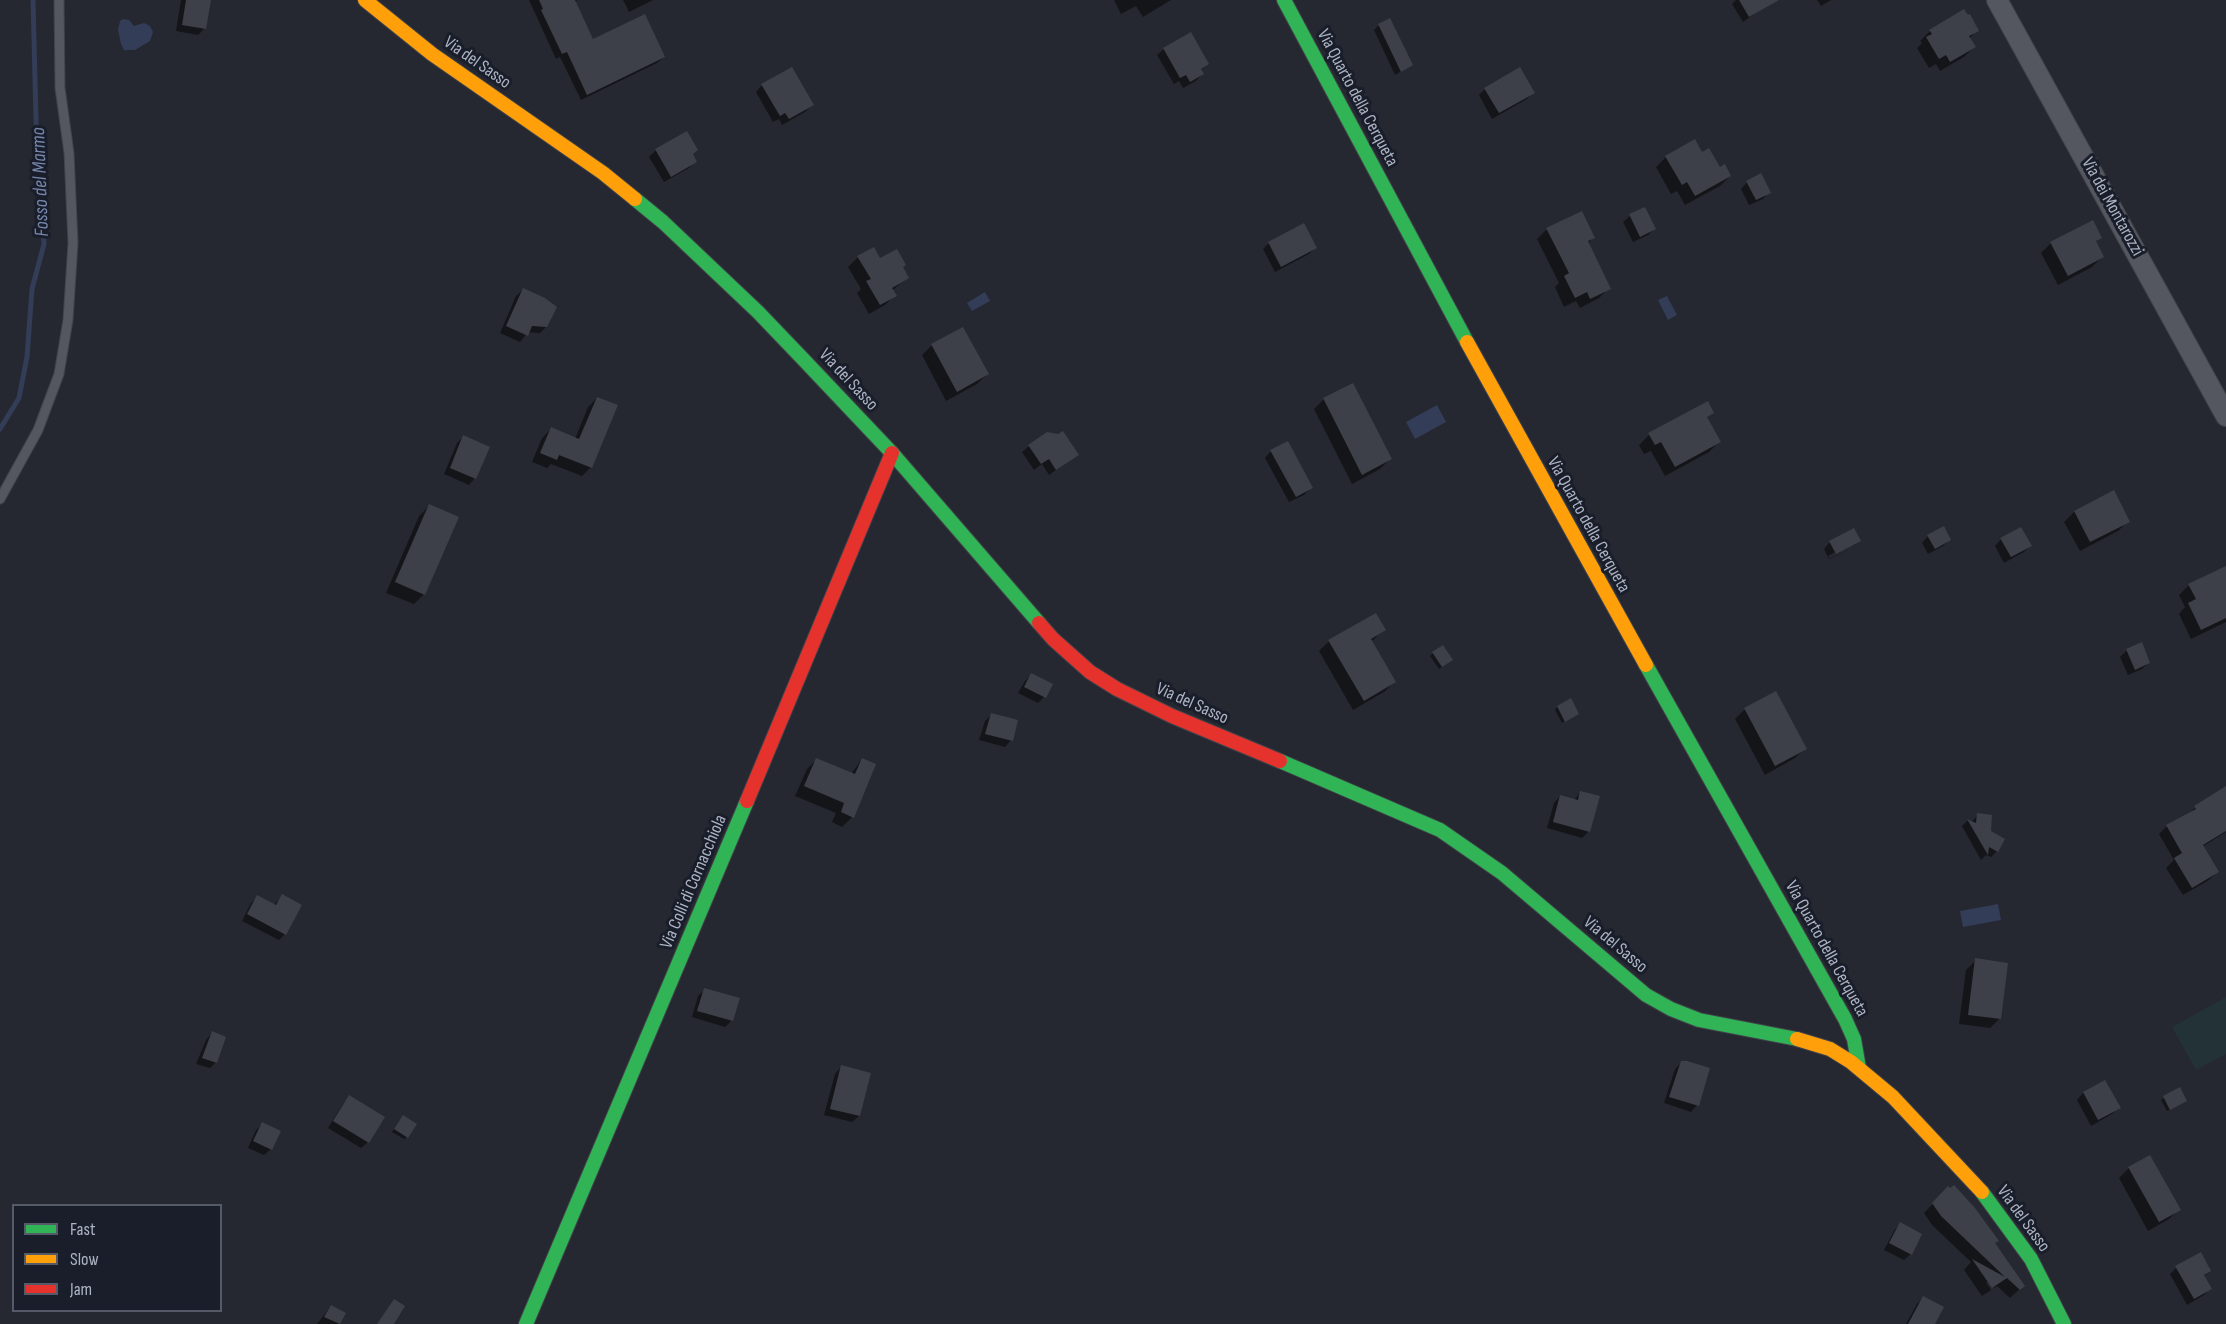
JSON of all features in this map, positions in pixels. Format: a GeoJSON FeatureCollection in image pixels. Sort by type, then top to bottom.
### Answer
{"type":"FeatureCollection","features":[{"type":"Feature","properties":{"kind":"street","name":"Via del Sasso"},"geometry":{"type":"LineString","coordinates":[[365,0],[432,54],[564,145],[643,204],[758,312],[892,453],[1058,645],[1090,672],[1108,684],[1181,720],[1440,830],[1502,873],[1646,995],[1671,1009],[1699,1020],[1806,1041],[1830,1049],[1859,1068],[1893,1097],[1987,1198],[2031,1259],[2064,1324]]}},
{"type":"Feature","properties":{"kind":"street","name":"Via Quarto della Cerqueta"},"geometry":{"type":"LineString","coordinates":[[1284,0],[1516,433],[1845,1019],[1854,1039],[1859,1068]]}},
{"type":"Feature","properties":{"kind":"street","name":"Via dei Montarozzi"},"geometry":{"type":"LineString","coordinates":[[1997,0],[2226,416]]}},
{"type":"Feature","properties":{"kind":"street","name":"Via Colli di Cornacchiola"},"geometry":{"type":"LineString","coordinates":[[526,1324],[892,453]]}},
{"type":"Feature","properties":{"kind":"lane"},"geometry":{"type":"LineString","coordinates":[[0,499],[38,430],[51,396],[59,374],[68,320],[73,243],[69,153],[60,88],[58,0]]}},
{"type":"Feature","properties":{"kind":"shaded area"},"geometry":{"type":"Polygon","coordinates":[[[2226,997],[2226,1054],[2196,1070],[2172,1027],[2226,997]]]}},
{"type":"Feature","properties":{"kind":"water"},"geometry":{"type":"Polygon","coordinates":[[[129,20],[134,26],[144,23],[150,26],[153,32],[150,41],[135,50],[124,50],[118,30],[120,21],[129,20]]]}},
{"type":"Feature","properties":{"kind":"water"},"geometry":{"type":"Polygon","coordinates":[[[985,292],[990,301],[972,311],[967,303],[985,292]]]}},
{"type":"Feature","properties":{"kind":"water"},"geometry":{"type":"Polygon","coordinates":[[[1667,296],[1677,315],[1668,320],[1658,300],[1667,296]]]}},
{"type":"Feature","properties":{"kind":"water"},"geometry":{"type":"Polygon","coordinates":[[[1437,405],[1446,422],[1415,439],[1406,422],[1437,405]]]}},
{"type":"Feature","properties":{"kind":"water"},"geometry":{"type":"Polygon","coordinates":[[[1998,904],[2001,920],[1963,927],[1960,911],[1998,904]]]}},
{"type":"Feature","properties":{"kind":"building"},"geometry":{"type":"Polygon","coordinates":[[[186,0],[211,0],[206,29],[182,25],[186,0]]]}},
{"type":"Feature","properties":{"kind":"building"},"geometry":{"type":"Polygon","coordinates":[[[539,0],[575,0],[593,39],[645,14],[665,57],[587,95],[567,52],[562,54],[541,10],[543,9],[539,0]]]}},
{"type":"Feature","properties":{"kind":"building"},"geometry":{"type":"Polygon","coordinates":[[[1739,0],[1779,0],[1749,17],[1739,0]]]}},
{"type":"Feature","properties":{"kind":"building"},"geometry":{"type":"Polygon","coordinates":[[[1964,9],[1968,15],[1970,14],[1979,31],[1969,36],[1976,47],[1950,62],[1946,55],[1939,59],[1926,37],[1932,34],[1929,30],[1964,9]]]}},
{"type":"Feature","properties":{"kind":"building"},"geometry":{"type":"Polygon","coordinates":[[[1390,18],[1413,65],[1401,72],[1378,24],[1390,18]]]}},
{"type":"Feature","properties":{"kind":"building"},"geometry":{"type":"Polygon","coordinates":[[[1191,32],[1209,64],[1201,69],[1204,74],[1190,82],[1186,75],[1180,78],[1163,48],[1191,32]]]}},
{"type":"Feature","properties":{"kind":"building"},"geometry":{"type":"Polygon","coordinates":[[[792,67],[814,105],[789,119],[785,113],[780,116],[761,84],[792,67]]]}},
{"type":"Feature","properties":{"kind":"building"},"geometry":{"type":"Polygon","coordinates":[[[1520,67],[1535,93],[1499,113],[1484,88],[1520,67]]]}},
{"type":"Feature","properties":{"kind":"building"},"geometry":{"type":"Polygon","coordinates":[[[687,131],[698,150],[693,154],[697,162],[671,177],[655,149],[687,131]]]}},
{"type":"Feature","properties":{"kind":"building"},"geometry":{"type":"Polygon","coordinates":[[[1695,139],[1702,152],[1709,148],[1720,167],[1725,164],[1731,176],[1695,196],[1687,182],[1682,185],[1665,156],[1695,139]]]}},
{"type":"Feature","properties":{"kind":"building"},"geometry":{"type":"Polygon","coordinates":[[[1761,173],[1771,193],[1756,200],[1746,181],[1761,173]]]}},
{"type":"Feature","properties":{"kind":"building"},"geometry":{"type":"Polygon","coordinates":[[[1645,207],[1656,229],[1640,237],[1629,214],[1645,207]]]}},
{"type":"Feature","properties":{"kind":"building"},"geometry":{"type":"Polygon","coordinates":[[[1582,211],[1595,238],[1588,241],[1611,289],[1590,299],[1587,292],[1575,298],[1564,276],[1569,273],[1546,228],[1582,211]]]}},
{"type":"Feature","properties":{"kind":"building"},"geometry":{"type":"Polygon","coordinates":[[[2093,220],[2102,238],[2096,241],[2104,257],[2068,276],[2050,242],[2093,220]]]}},
{"type":"Feature","properties":{"kind":"building"},"geometry":{"type":"Polygon","coordinates":[[[1304,223],[1317,248],[1281,267],[1268,242],[1304,223]]]}},
{"type":"Feature","properties":{"kind":"building"},"geometry":{"type":"Polygon","coordinates":[[[874,247],[880,258],[897,249],[906,265],[903,267],[909,278],[892,288],[897,296],[880,305],[866,281],[871,279],[857,256],[874,247]]]}},
{"type":"Feature","properties":{"kind":"building"},"geometry":{"type":"Polygon","coordinates":[[[523,288],[545,298],[557,307],[547,327],[532,326],[528,336],[506,326],[523,288]]]}},
{"type":"Feature","properties":{"kind":"building"},"geometry":{"type":"Polygon","coordinates":[[[963,327],[989,374],[957,392],[931,344],[963,327]]]}},
{"type":"Feature","properties":{"kind":"building"},"geometry":{"type":"Polygon","coordinates":[[[1353,383],[1392,459],[1362,475],[1323,398],[1353,383]]]}},
{"type":"Feature","properties":{"kind":"building"},"geometry":{"type":"Polygon","coordinates":[[[597,397],[618,405],[592,468],[559,455],[557,460],[540,453],[551,427],[579,439],[597,397]]]}},
{"type":"Feature","properties":{"kind":"building"},"geometry":{"type":"Polygon","coordinates":[[[1708,401],[1714,413],[1707,417],[1721,442],[1675,467],[1661,442],[1655,445],[1648,433],[1708,401]]]}},
{"type":"Feature","properties":{"kind":"building"},"geometry":{"type":"Polygon","coordinates":[[[1063,431],[1079,455],[1056,470],[1049,459],[1041,464],[1028,445],[1047,432],[1058,434],[1063,431]]]}},
{"type":"Feature","properties":{"kind":"building"},"geometry":{"type":"Polygon","coordinates":[[[463,435],[490,447],[476,479],[450,468],[463,435]]]}},
{"type":"Feature","properties":{"kind":"building"},"geometry":{"type":"Polygon","coordinates":[[[1288,441],[1313,488],[1296,497],[1270,450],[1288,441]]]}},
{"type":"Feature","properties":{"kind":"building"},"geometry":{"type":"Polygon","coordinates":[[[2114,490],[2130,522],[2090,542],[2074,511],[2114,490]]]}},
{"type":"Feature","properties":{"kind":"building"},"geometry":{"type":"Polygon","coordinates":[[[429,504],[459,517],[425,595],[395,582],[429,504]]]}},
{"type":"Feature","properties":{"kind":"building"},"geometry":{"type":"Polygon","coordinates":[[[1944,526],[1951,540],[1935,549],[1927,535],[1944,526]]]}},
{"type":"Feature","properties":{"kind":"building"},"geometry":{"type":"Polygon","coordinates":[[[2021,527],[2032,546],[2011,557],[2000,538],[2021,527]]]}},
{"type":"Feature","properties":{"kind":"building"},"geometry":{"type":"Polygon","coordinates":[[[1854,528],[1861,541],[1836,554],[1829,541],[1854,528]]]}},
{"type":"Feature","properties":{"kind":"building"},"geometry":{"type":"Polygon","coordinates":[[[2226,566],[2226,618],[2201,630],[2188,603],[2196,599],[2188,584],[2226,566]]]}},
{"type":"Feature","properties":{"kind":"building"},"geometry":{"type":"Polygon","coordinates":[[[1376,613],[1386,630],[1371,639],[1396,682],[1364,701],[1328,640],[1376,613]]]}},
{"type":"Feature","properties":{"kind":"building"},"geometry":{"type":"Polygon","coordinates":[[[2142,642],[2150,663],[2135,670],[2126,649],[2142,642]]]}},
{"type":"Feature","properties":{"kind":"building"},"geometry":{"type":"Polygon","coordinates":[[[1443,645],[1453,660],[1442,667],[1432,652],[1443,645]]]}},
{"type":"Feature","properties":{"kind":"building"},"geometry":{"type":"Polygon","coordinates":[[[1031,673],[1053,684],[1046,698],[1024,687],[1031,673]]]}},
{"type":"Feature","properties":{"kind":"building"},"geometry":{"type":"Polygon","coordinates":[[[1776,691],[1807,749],[1775,766],[1744,708],[1776,691]]]}},
{"type":"Feature","properties":{"kind":"building"},"geometry":{"type":"Polygon","coordinates":[[[1571,698],[1579,714],[1565,722],[1557,706],[1571,698]]]}},
{"type":"Feature","properties":{"kind":"building"},"geometry":{"type":"Polygon","coordinates":[[[991,713],[1018,720],[1013,741],[985,734],[991,713]]]}},
{"type":"Feature","properties":{"kind":"building"},"geometry":{"type":"Polygon","coordinates":[[[816,758],[855,774],[862,758],[876,764],[854,818],[841,812],[844,803],[804,786],[816,758]]]}},
{"type":"Feature","properties":{"kind":"building"},"geometry":{"type":"Polygon","coordinates":[[[2226,786],[2226,831],[2203,845],[2219,872],[2192,888],[2174,858],[2182,853],[2166,825],[2196,809],[2194,806],[2226,786]]]}},
{"type":"Feature","properties":{"kind":"building"},"geometry":{"type":"Polygon","coordinates":[[[1580,791],[1600,796],[1590,832],[1553,822],[1560,795],[1578,800],[1580,791]]]}},
{"type":"Feature","properties":{"kind":"building"},"geometry":{"type":"Polygon","coordinates":[[[1977,813],[1992,815],[1991,831],[2005,839],[1998,852],[1989,847],[1988,855],[1967,819],[1976,823],[1977,813]]]}},
{"type":"Feature","properties":{"kind":"building"},"geometry":{"type":"Polygon","coordinates":[[[282,894],[302,905],[286,935],[247,914],[257,895],[276,905],[282,894]]]}},
{"type":"Feature","properties":{"kind":"building"},"geometry":{"type":"Polygon","coordinates":[[[1975,958],[2008,963],[2001,1019],[1968,1015],[1975,958]]]}},
{"type":"Feature","properties":{"kind":"building"},"geometry":{"type":"Polygon","coordinates":[[[704,988],[740,998],[733,1021],[697,1011],[704,988]]]}},
{"type":"Feature","properties":{"kind":"building"},"geometry":{"type":"Polygon","coordinates":[[[212,1031],[226,1037],[217,1063],[202,1058],[212,1031]]]}},
{"type":"Feature","properties":{"kind":"building"},"geometry":{"type":"Polygon","coordinates":[[[1681,1061],[1710,1068],[1699,1106],[1669,1097],[1681,1061]]]}},
{"type":"Feature","properties":{"kind":"building"},"geometry":{"type":"Polygon","coordinates":[[[841,1065],[871,1073],[860,1116],[830,1109],[841,1065]]]}},
{"type":"Feature","properties":{"kind":"building"},"geometry":{"type":"Polygon","coordinates":[[[2105,1080],[2121,1108],[2098,1120],[2083,1092],[2105,1080]]]}},
{"type":"Feature","properties":{"kind":"building"},"geometry":{"type":"Polygon","coordinates":[[[2180,1087],[2187,1101],[2170,1110],[2163,1096],[2180,1087]]]}},
{"type":"Feature","properties":{"kind":"building"},"geometry":{"type":"Polygon","coordinates":[[[349,1095],[385,1117],[369,1143],[333,1121],[349,1095]]]}},
{"type":"Feature","properties":{"kind":"building"},"geometry":{"type":"Polygon","coordinates":[[[403,1115],[417,1124],[408,1138],[394,1129],[403,1115]]]}},
{"type":"Feature","properties":{"kind":"building"},"geometry":{"type":"Polygon","coordinates":[[[262,1122],[281,1131],[272,1150],[253,1141],[262,1122]]]}},
{"type":"Feature","properties":{"kind":"building"},"geometry":{"type":"Polygon","coordinates":[[[2150,1155],[2181,1210],[2159,1222],[2128,1167],[2150,1155]]]}},
{"type":"Feature","properties":{"kind":"building"},"geometry":{"type":"Polygon","coordinates":[[[1954,1185],[1975,1208],[1999,1241],[1995,1243],[2025,1286],[2020,1290],[2007,1278],[1992,1288],[1972,1259],[2005,1277],[1941,1216],[1932,1203],[1948,1186],[1950,1188],[1954,1185]]]}},
{"type":"Feature","properties":{"kind":"building"},"geometry":{"type":"Polygon","coordinates":[[[1900,1222],[1922,1234],[1912,1255],[1889,1243],[1900,1222]]]}},
{"type":"Feature","properties":{"kind":"building"},"geometry":{"type":"Polygon","coordinates":[[[2201,1252],[2211,1271],[2204,1275],[2212,1289],[2194,1299],[2175,1266],[2201,1252]]]}},
{"type":"Feature","properties":{"kind":"building"},"geometry":{"type":"Polygon","coordinates":[[[1923,1296],[1944,1307],[1935,1324],[1908,1324],[1923,1296]]]}},
{"type":"Feature","properties":{"kind":"building"},"geometry":{"type":"Polygon","coordinates":[[[394,1299],[405,1306],[394,1324],[377,1324],[394,1299]]]}},
{"type":"Feature","properties":{"kind":"building"},"geometry":{"type":"Polygon","coordinates":[[[331,1305],[346,1313],[340,1324],[324,1317],[331,1305]]]}},
{"type":"Feature","properties":{"kind":"waterway","name":"Fosso del Marmo"},"geometry":{"type":"LineString","coordinates":[[0,429],[19,398],[27,357],[32,289],[44,244],[36,120],[33,0]]}},
{"type":"Feature","properties":{"kind":"traffic: fast"},"geometry":{"type":"LineString","coordinates":[[1284,0],[1467,342]]}},
{"type":"Feature","properties":{"kind":"traffic: fast"},"geometry":{"type":"LineString","coordinates":[[635,199],[663,222],[758,312],[803,359],[892,453],[1039,623]]}},
{"type":"Feature","properties":{"kind":"traffic: fast"},"geometry":{"type":"LineString","coordinates":[[1646,665],[1845,1019],[1854,1039],[1859,1068]]}},
{"type":"Feature","properties":{"kind":"traffic: fast"},"geometry":{"type":"LineString","coordinates":[[1280,761],[1440,830],[1502,873],[1646,995],[1671,1009],[1699,1020],[1797,1039]]}},
{"type":"Feature","properties":{"kind":"traffic: fast"},"geometry":{"type":"LineString","coordinates":[[526,1324],[747,801]]}},
{"type":"Feature","properties":{"kind":"traffic: fast"},"geometry":{"type":"LineString","coordinates":[[1982,1192],[2031,1259],[2064,1324]]}},
{"type":"Feature","properties":{"kind":"traffic: slow"},"geometry":{"type":"LineString","coordinates":[[365,0],[432,54],[603,173],[635,199]]}},
{"type":"Feature","properties":{"kind":"traffic: slow"},"geometry":{"type":"LineString","coordinates":[[1467,342],[1646,665]]}},
{"type":"Feature","properties":{"kind":"traffic: slow"},"geometry":{"type":"LineString","coordinates":[[1797,1039],[1830,1049],[1851,1062],[1893,1097],[1982,1192]]}},
{"type":"Feature","properties":{"kind":"traffic: jam"},"geometry":{"type":"LineString","coordinates":[[747,801],[892,453]]}},
{"type":"Feature","properties":{"kind":"traffic: jam"},"geometry":{"type":"LineString","coordinates":[[1039,623],[1053,639],[1090,672],[1117,689],[1172,716],[1280,761]]}}]}
